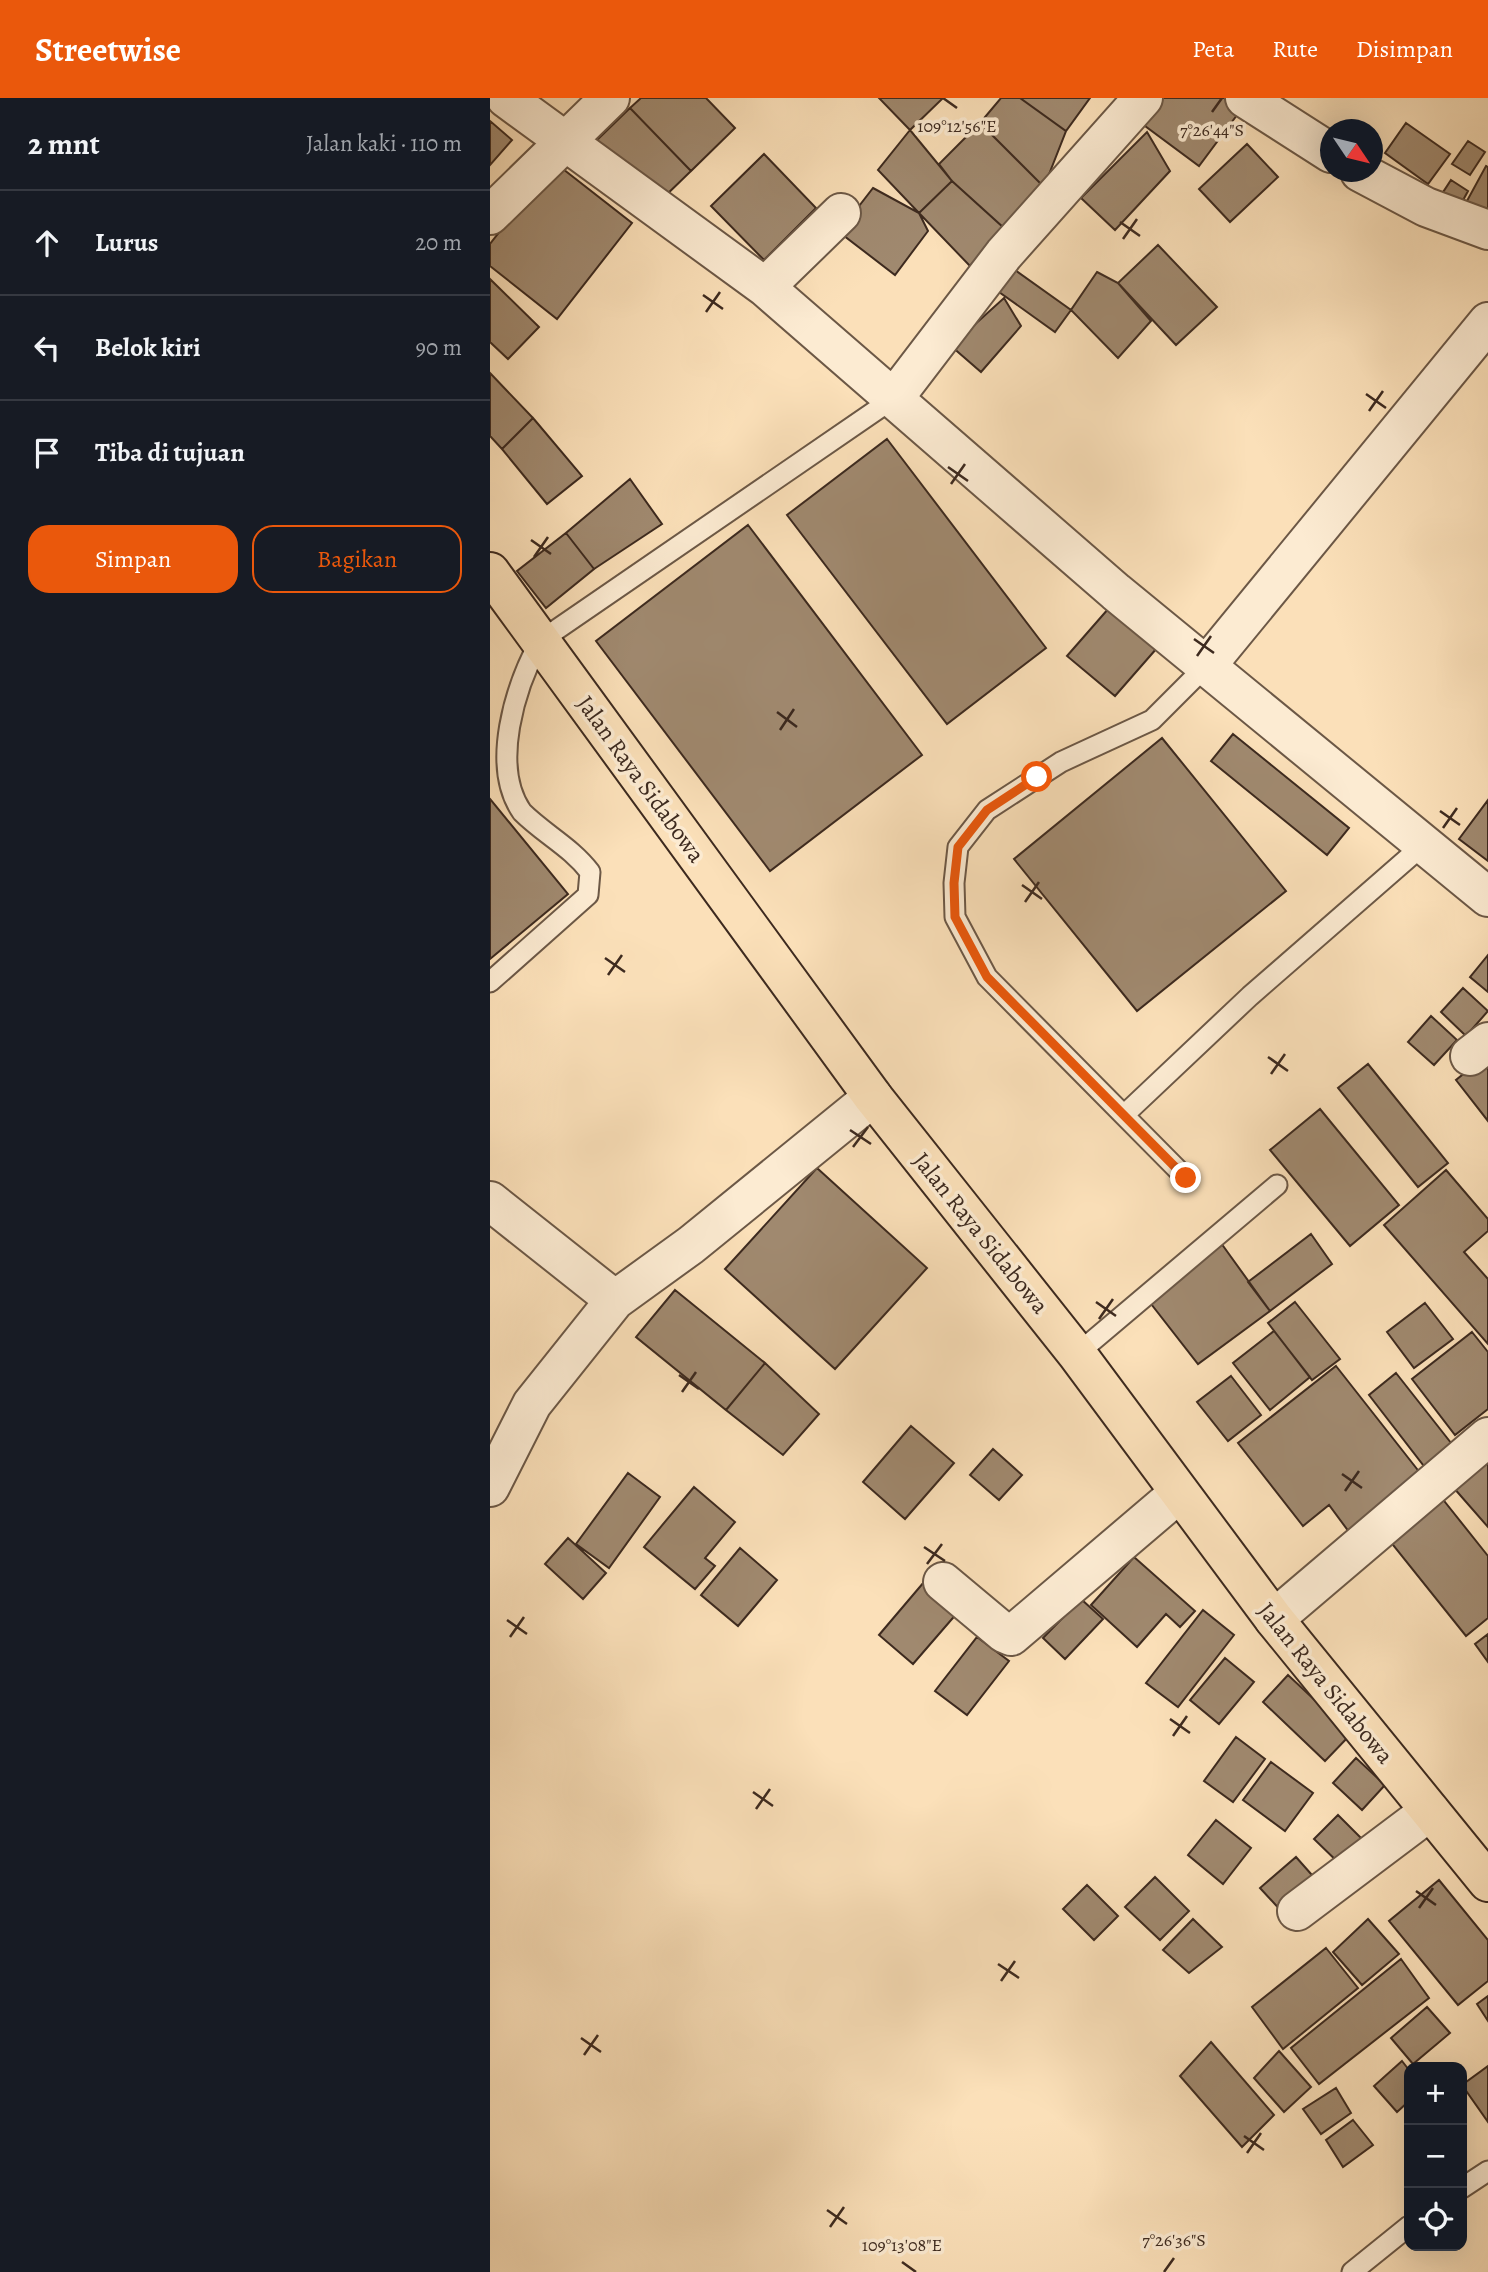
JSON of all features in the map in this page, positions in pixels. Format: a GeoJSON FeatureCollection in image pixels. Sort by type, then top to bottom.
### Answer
{"type":"FeatureCollection","features":[{"type":"Feature","properties":{"kind":"highway","name":"Jalan Raya Sidabowa"},"geometry":{"type":"LineString","coordinates":[[490,572],[873,1097],[1077,1354],[1274,1619],[1488,1882]]}},
{"type":"Feature","properties":{"kind":"street"},"geometry":{"type":"LineString","coordinates":[[506,98],[765,287],[1116,592],[1422,846],[1488,897]]}},
{"type":"Feature","properties":{"kind":"street"},"geometry":{"type":"LineString","coordinates":[[490,215],[610,98]]}},
{"type":"Feature","properties":{"kind":"street"},"geometry":{"type":"LineString","coordinates":[[894,398],[1003,254],[1143,98]]}},
{"type":"Feature","properties":{"kind":"street"},"geometry":{"type":"LineString","coordinates":[[1245,98],[1320,146]]}},
{"type":"Feature","properties":{"kind":"street"},"geometry":{"type":"LineString","coordinates":[[1379,182],[1426,207],[1488,230]]}},
{"type":"Feature","properties":{"kind":"street"},"geometry":{"type":"LineString","coordinates":[[765,287],[841,213]]}},
{"type":"Feature","properties":{"kind":"street"},"geometry":{"type":"LineString","coordinates":[[1207,665],[1488,323]]}},
{"type":"Feature","properties":{"kind":"street"},"geometry":{"type":"LineString","coordinates":[[490,1486],[531,1404],[615,1300],[691,1245],[873,1097]]}},
{"type":"Feature","properties":{"kind":"street"},"geometry":{"type":"LineString","coordinates":[[490,1201],[615,1300]]}},
{"type":"Feature","properties":{"kind":"street"},"geometry":{"type":"LineString","coordinates":[[1274,1619],[1488,1437]]}},
{"type":"Feature","properties":{"kind":"street"},"geometry":{"type":"LineString","coordinates":[[943,1582],[1004,1633],[1012,1636],[1179,1493]]}},
{"type":"Feature","properties":{"kind":"street"},"geometry":{"type":"LineString","coordinates":[[1297,1911],[1430,1811]]}},
{"type":"Feature","properties":{"kind":"lane"},"geometry":{"type":"LineString","coordinates":[[490,982],[588,895],[590,872],[575,853],[523,812],[508,793],[502,737],[511,699],[540,641],[894,398]]}},
{"type":"Feature","properties":{"kind":"lane"},"geometry":{"type":"LineString","coordinates":[[1186,1178],[987,977],[955,917],[954,883],[958,847],[987,810],[1061,761],[1152,720],[1207,665]]}},
{"type":"Feature","properties":{"kind":"lane"},"geometry":{"type":"LineString","coordinates":[[1124,1115],[1251,996],[1422,846]]}},
{"type":"Feature","properties":{"kind":"lane"},"geometry":{"type":"LineString","coordinates":[[1077,1354],[1278,1185]]}},
{"type":"Feature","properties":{"kind":"lane"},"geometry":{"type":"LineString","coordinates":[[1467,2185],[1488,2171]]}},
{"type":"Feature","properties":{"kind":"lane"},"geometry":{"type":"LineString","coordinates":[[1352,2272],[1404,2231]]}},
{"type":"Feature","properties":{"kind":"building"},"geometry":{"type":"Polygon","coordinates":[[[641,98],[706,98],[735,128],[691,171],[630,108],[641,98]]]}},
{"type":"Feature","properties":{"kind":"building"},"geometry":{"type":"Polygon","coordinates":[[[879,98],[943,98],[910,130],[879,98]]]}},
{"type":"Feature","properties":{"kind":"building"},"geometry":{"type":"Polygon","coordinates":[[[1001,98],[1020,98],[1066,131],[1044,187],[980,123],[1001,98]]]}},
{"type":"Feature","properties":{"kind":"building"},"geometry":{"type":"Polygon","coordinates":[[[1020,98],[1090,98],[1066,131],[1020,98]]]}},
{"type":"Feature","properties":{"kind":"building"},"geometry":{"type":"Polygon","coordinates":[[[1159,98],[1224,98],[1240,111],[1199,166],[1141,123],[1159,98]]]}},
{"type":"Feature","properties":{"kind":"building"},"geometry":{"type":"Polygon","coordinates":[[[630,108],[691,171],[660,201],[597,140],[630,108]]]}},
{"type":"Feature","properties":{"kind":"building"},"geometry":{"type":"Polygon","coordinates":[[[490,121],[512,140],[490,165],[490,121]]]}},
{"type":"Feature","properties":{"kind":"building"},"geometry":{"type":"Polygon","coordinates":[[[980,123],[1044,187],[1004,228],[952,181],[939,164],[980,123]]]}},
{"type":"Feature","properties":{"kind":"building"},"geometry":{"type":"Polygon","coordinates":[[[1406,123],[1450,154],[1428,184],[1385,153],[1406,123]]]}},
{"type":"Feature","properties":{"kind":"building"},"geometry":{"type":"Polygon","coordinates":[[[910,130],[952,181],[919,213],[878,170],[910,130]]]}},
{"type":"Feature","properties":{"kind":"building"},"geometry":{"type":"Polygon","coordinates":[[[1147,132],[1170,171],[1115,230],[1081,198],[1147,132]]]}},
{"type":"Feature","properties":{"kind":"building"},"geometry":{"type":"Polygon","coordinates":[[[1468,141],[1485,152],[1470,175],[1452,164],[1468,141]]]}},
{"type":"Feature","properties":{"kind":"building"},"geometry":{"type":"Polygon","coordinates":[[[1247,144],[1278,177],[1230,222],[1199,189],[1247,144]]]}},
{"type":"Feature","properties":{"kind":"building"},"geometry":{"type":"Polygon","coordinates":[[[764,154],[816,208],[764,260],[711,206],[764,154]]]}},
{"type":"Feature","properties":{"kind":"building"},"geometry":{"type":"Polygon","coordinates":[[[554,162],[632,223],[557,319],[490,266],[490,244],[554,162]]]}},
{"type":"Feature","properties":{"kind":"building"},"geometry":{"type":"Polygon","coordinates":[[[1486,166],[1488,167],[1488,224],[1462,210],[1486,166]]]}},
{"type":"Feature","properties":{"kind":"building"},"geometry":{"type":"Polygon","coordinates":[[[1451,180],[1468,191],[1455,215],[1436,203],[1451,180]]]}},
{"type":"Feature","properties":{"kind":"building"},"geometry":{"type":"Polygon","coordinates":[[[952,181],[1004,228],[970,266],[919,213],[952,181]]]}},
{"type":"Feature","properties":{"kind":"building"},"geometry":{"type":"Polygon","coordinates":[[[873,188],[919,213],[928,231],[895,275],[839,232],[873,188]]]}},
{"type":"Feature","properties":{"kind":"building"},"geometry":{"type":"Polygon","coordinates":[[[1158,245],[1217,307],[1176,345],[1118,283],[1158,245]]]}},
{"type":"Feature","properties":{"kind":"building"},"geometry":{"type":"Polygon","coordinates":[[[1015,270],[1071,310],[1055,332],[999,292],[1015,270]]]}},
{"type":"Feature","properties":{"kind":"building"},"geometry":{"type":"Polygon","coordinates":[[[1097,272],[1118,283],[1151,321],[1118,358],[1071,310],[1097,272]]]}},
{"type":"Feature","properties":{"kind":"building"},"geometry":{"type":"Polygon","coordinates":[[[490,279],[539,327],[508,359],[490,342],[490,279]]]}},
{"type":"Feature","properties":{"kind":"building"},"geometry":{"type":"Polygon","coordinates":[[[1004,298],[1021,326],[981,372],[951,346],[1004,298]]]}},
{"type":"Feature","properties":{"kind":"building"},"geometry":{"type":"Polygon","coordinates":[[[490,373],[533,418],[502,449],[490,436],[490,373]]]}},
{"type":"Feature","properties":{"kind":"building"},"geometry":{"type":"Polygon","coordinates":[[[533,418],[582,476],[547,504],[502,449],[533,418]]]}},
{"type":"Feature","properties":{"kind":"building"},"geometry":{"type":"Polygon","coordinates":[[[887,439],[1046,648],[947,724],[787,515],[887,439]]]}},
{"type":"Feature","properties":{"kind":"building"},"geometry":{"type":"Polygon","coordinates":[[[630,479],[662,524],[594,569],[566,533],[630,479]]]}},
{"type":"Feature","properties":{"kind":"building"},"geometry":{"type":"Polygon","coordinates":[[[748,525],[922,755],[770,871],[596,641],[748,525]]]}},
{"type":"Feature","properties":{"kind":"building"},"geometry":{"type":"Polygon","coordinates":[[[566,533],[594,569],[546,608],[517,571],[566,533]]]}},
{"type":"Feature","properties":{"kind":"building"},"geometry":{"type":"Polygon","coordinates":[[[1109,608],[1157,648],[1115,696],[1067,656],[1109,608]]]}},
{"type":"Feature","properties":{"kind":"building"},"geometry":{"type":"Polygon","coordinates":[[[1233,734],[1349,828],[1327,855],[1211,761],[1233,734]]]}},
{"type":"Feature","properties":{"kind":"building"},"geometry":{"type":"Polygon","coordinates":[[[1162,738],[1286,891],[1137,1011],[1014,859],[1162,738]]]}},
{"type":"Feature","properties":{"kind":"building"},"geometry":{"type":"Polygon","coordinates":[[[490,799],[568,894],[490,959],[490,799]]]}},
{"type":"Feature","properties":{"kind":"building"},"geometry":{"type":"Polygon","coordinates":[[[1488,800],[1488,861],[1459,839],[1488,800]]]}},
{"type":"Feature","properties":{"kind":"building"},"geometry":{"type":"Polygon","coordinates":[[[1488,955],[1488,992],[1470,977],[1488,955]]]}},
{"type":"Feature","properties":{"kind":"building"},"geometry":{"type":"Polygon","coordinates":[[[1463,988],[1488,1011],[1466,1036],[1441,1012],[1463,988]]]}},
{"type":"Feature","properties":{"kind":"building"},"geometry":{"type":"Polygon","coordinates":[[[1431,1016],[1457,1040],[1434,1065],[1408,1042],[1431,1016]]]}},
{"type":"Feature","properties":{"kind":"building"},"geometry":{"type":"Polygon","coordinates":[[[1488,1054],[1488,1121],[1456,1080],[1488,1054]]]}},
{"type":"Feature","properties":{"kind":"building"},"geometry":{"type":"Polygon","coordinates":[[[1368,1064],[1448,1163],[1418,1187],[1338,1088],[1368,1064]]]}},
{"type":"Feature","properties":{"kind":"building"},"geometry":{"type":"Polygon","coordinates":[[[1320,1109],[1399,1205],[1350,1246],[1270,1150],[1320,1109]]]}},
{"type":"Feature","properties":{"kind":"building"},"geometry":{"type":"Polygon","coordinates":[[[817,1168],[927,1268],[835,1369],[725,1269],[817,1168]]]}},
{"type":"Feature","properties":{"kind":"building"},"geometry":{"type":"Polygon","coordinates":[[[1446,1170],[1488,1219],[1488,1231],[1464,1252],[1488,1279],[1488,1344],[1384,1225],[1446,1170]]]}},
{"type":"Feature","properties":{"kind":"building"},"geometry":{"type":"Polygon","coordinates":[[[1311,1234],[1332,1264],[1270,1311],[1248,1282],[1311,1234]]]}},
{"type":"Feature","properties":{"kind":"building"},"geometry":{"type":"Polygon","coordinates":[[[1221,1243],[1270,1311],[1198,1364],[1148,1300],[1221,1243]]]}},
{"type":"Feature","properties":{"kind":"building"},"geometry":{"type":"Polygon","coordinates":[[[675,1290],[765,1363],[726,1410],[636,1337],[675,1290]]]}},
{"type":"Feature","properties":{"kind":"building"},"geometry":{"type":"Polygon","coordinates":[[[1295,1302],[1340,1359],[1312,1380],[1268,1323],[1295,1302]]]}},
{"type":"Feature","properties":{"kind":"building"},"geometry":{"type":"Polygon","coordinates":[[[1425,1303],[1453,1339],[1414,1368],[1387,1332],[1425,1303]]]}},
{"type":"Feature","properties":{"kind":"building"},"geometry":{"type":"Polygon","coordinates":[[[1274,1331],[1310,1377],[1270,1410],[1233,1363],[1274,1331]]]}},
{"type":"Feature","properties":{"kind":"building"},"geometry":{"type":"Polygon","coordinates":[[[1472,1332],[1488,1352],[1488,1409],[1455,1435],[1412,1379],[1472,1332]]]}},
{"type":"Feature","properties":{"kind":"building"},"geometry":{"type":"Polygon","coordinates":[[[765,1363],[819,1414],[783,1455],[726,1410],[765,1363]]]}},
{"type":"Feature","properties":{"kind":"building"},"geometry":{"type":"Polygon","coordinates":[[[1336,1366],[1428,1483],[1355,1540],[1329,1505],[1303,1526],[1238,1443],[1336,1366]]]}},
{"type":"Feature","properties":{"kind":"building"},"geometry":{"type":"Polygon","coordinates":[[[1396,1373],[1455,1448],[1427,1470],[1369,1395],[1396,1373]]]}},
{"type":"Feature","properties":{"kind":"building"},"geometry":{"type":"Polygon","coordinates":[[[1231,1376],[1261,1415],[1228,1441],[1197,1402],[1231,1376]]]}},
{"type":"Feature","properties":{"kind":"building"},"geometry":{"type":"Polygon","coordinates":[[[911,1426],[954,1463],[905,1519],[863,1482],[911,1426]]]}},
{"type":"Feature","properties":{"kind":"building"},"geometry":{"type":"Polygon","coordinates":[[[993,1449],[1022,1475],[999,1500],[970,1475],[993,1449]]]}},
{"type":"Feature","properties":{"kind":"building"},"geometry":{"type":"Polygon","coordinates":[[[1488,1457],[1488,1527],[1453,1487],[1488,1457]]]}},
{"type":"Feature","properties":{"kind":"building"},"geometry":{"type":"Polygon","coordinates":[[[628,1473],[660,1497],[609,1568],[576,1544],[628,1473]]]}},
{"type":"Feature","properties":{"kind":"building"},"geometry":{"type":"Polygon","coordinates":[[[694,1487],[735,1522],[705,1558],[715,1566],[695,1589],[644,1547],[694,1487]]]}},
{"type":"Feature","properties":{"kind":"building"},"geometry":{"type":"Polygon","coordinates":[[[1441,1497],[1488,1556],[1488,1618],[1466,1636],[1389,1540],[1441,1497]]]}},
{"type":"Feature","properties":{"kind":"building"},"geometry":{"type":"Polygon","coordinates":[[[568,1538],[606,1573],[583,1599],[545,1564],[568,1538]]]}},
{"type":"Feature","properties":{"kind":"building"},"geometry":{"type":"Polygon","coordinates":[[[740,1548],[777,1580],[738,1626],[701,1595],[740,1548]]]}},
{"type":"Feature","properties":{"kind":"building"},"geometry":{"type":"Polygon","coordinates":[[[1134,1557],[1195,1611],[1180,1627],[1166,1614],[1137,1647],[1091,1605],[1134,1557]]]}},
{"type":"Feature","properties":{"kind":"building"},"geometry":{"type":"Polygon","coordinates":[[[924,1582],[958,1612],[913,1664],[879,1635],[924,1582]]]}},
{"type":"Feature","properties":{"kind":"building"},"geometry":{"type":"Polygon","coordinates":[[[1081,1599],[1103,1619],[1065,1659],[1043,1638],[1081,1599]]]}},
{"type":"Feature","properties":{"kind":"building"},"geometry":{"type":"Polygon","coordinates":[[[1203,1610],[1234,1635],[1178,1707],[1146,1683],[1203,1610]]]}},
{"type":"Feature","properties":{"kind":"building"},"geometry":{"type":"Polygon","coordinates":[[[1488,1634],[1488,1662],[1475,1644],[1488,1634]]]}},
{"type":"Feature","properties":{"kind":"building"},"geometry":{"type":"Polygon","coordinates":[[[977,1637],[1009,1661],[967,1715],[935,1691],[977,1637]]]}},
{"type":"Feature","properties":{"kind":"building"},"geometry":{"type":"Polygon","coordinates":[[[1225,1658],[1254,1682],[1219,1724],[1190,1700],[1225,1658]]]}},
{"type":"Feature","properties":{"kind":"building"},"geometry":{"type":"Polygon","coordinates":[[[1288,1675],[1351,1734],[1325,1761],[1263,1702],[1288,1675]]]}},
{"type":"Feature","properties":{"kind":"building"},"geometry":{"type":"Polygon","coordinates":[[[1236,1737],[1265,1759],[1233,1802],[1204,1781],[1236,1737]]]}},
{"type":"Feature","properties":{"kind":"building"},"geometry":{"type":"Polygon","coordinates":[[[1356,1758],[1385,1785],[1362,1810],[1333,1783],[1356,1758]]]}},
{"type":"Feature","properties":{"kind":"building"},"geometry":{"type":"Polygon","coordinates":[[[1271,1762],[1313,1793],[1285,1831],[1243,1800],[1271,1762]]]}},
{"type":"Feature","properties":{"kind":"building"},"geometry":{"type":"Polygon","coordinates":[[[1338,1815],[1367,1844],[1344,1868],[1314,1839],[1338,1815]]]}},
{"type":"Feature","properties":{"kind":"building"},"geometry":{"type":"Polygon","coordinates":[[[1216,1820],[1251,1848],[1223,1884],[1188,1855],[1216,1820]]]}},
{"type":"Feature","properties":{"kind":"building"},"geometry":{"type":"Polygon","coordinates":[[[1296,1857],[1319,1883],[1284,1914],[1260,1888],[1296,1857]]]}},
{"type":"Feature","properties":{"kind":"building"},"geometry":{"type":"Polygon","coordinates":[[[1155,1877],[1189,1911],[1160,1940],[1125,1907],[1155,1877]]]}},
{"type":"Feature","properties":{"kind":"building"},"geometry":{"type":"Polygon","coordinates":[[[1439,1880],[1488,1940],[1488,1981],[1458,2005],[1389,1921],[1439,1880]]]}},
{"type":"Feature","properties":{"kind":"building"},"geometry":{"type":"Polygon","coordinates":[[[1087,1885],[1118,1916],[1094,1940],[1063,1909],[1087,1885]]]}},
{"type":"Feature","properties":{"kind":"building"},"geometry":{"type":"Polygon","coordinates":[[[1193,1919],[1222,1947],[1189,1973],[1163,1950],[1193,1919]]]}},
{"type":"Feature","properties":{"kind":"building"},"geometry":{"type":"Polygon","coordinates":[[[1368,1919],[1399,1954],[1362,1985],[1333,1952],[1368,1919]]]}},
{"type":"Feature","properties":{"kind":"building"},"geometry":{"type":"Polygon","coordinates":[[[1326,1948],[1358,1988],[1283,2049],[1252,2007],[1326,1948]]]}},
{"type":"Feature","properties":{"kind":"building"},"geometry":{"type":"Polygon","coordinates":[[[1401,1959],[1429,1998],[1319,2084],[1291,2048],[1401,1959]]]}},
{"type":"Feature","properties":{"kind":"building"},"geometry":{"type":"Polygon","coordinates":[[[1488,1996],[1488,2021],[1477,2004],[1488,1996]]]}},
{"type":"Feature","properties":{"kind":"building"},"geometry":{"type":"Polygon","coordinates":[[[1427,2007],[1450,2033],[1415,2062],[1411,2062],[1391,2038],[1427,2007]]]}},
{"type":"Feature","properties":{"kind":"building"},"geometry":{"type":"Polygon","coordinates":[[[1211,2042],[1274,2115],[1242,2147],[1180,2076],[1211,2042]]]}},
{"type":"Feature","properties":{"kind":"building"},"geometry":{"type":"Polygon","coordinates":[[[1279,2051],[1311,2087],[1284,2112],[1254,2078],[1279,2051]]]}},
{"type":"Feature","properties":{"kind":"building"},"geometry":{"type":"Polygon","coordinates":[[[1402,2061],[1404,2106],[1397,2112],[1374,2086],[1402,2061]]]}},
{"type":"Feature","properties":{"kind":"building"},"geometry":{"type":"Polygon","coordinates":[[[1488,2066],[1488,2122],[1467,2092],[1467,2081],[1488,2066]]]}},
{"type":"Feature","properties":{"kind":"building"},"geometry":{"type":"Polygon","coordinates":[[[1336,2088],[1351,2113],[1321,2134],[1303,2109],[1336,2088]]]}},
{"type":"Feature","properties":{"kind":"building"},"geometry":{"type":"Polygon","coordinates":[[[1353,2120],[1373,2145],[1343,2167],[1326,2140],[1353,2120]]]}},
{"type":"Feature","properties":{"kind":"route"},"geometry":{"type":"LineString","coordinates":[[1037,777],[987,810],[958,847],[954,883],[955,917],[987,977],[1186,1178]]}}]}
